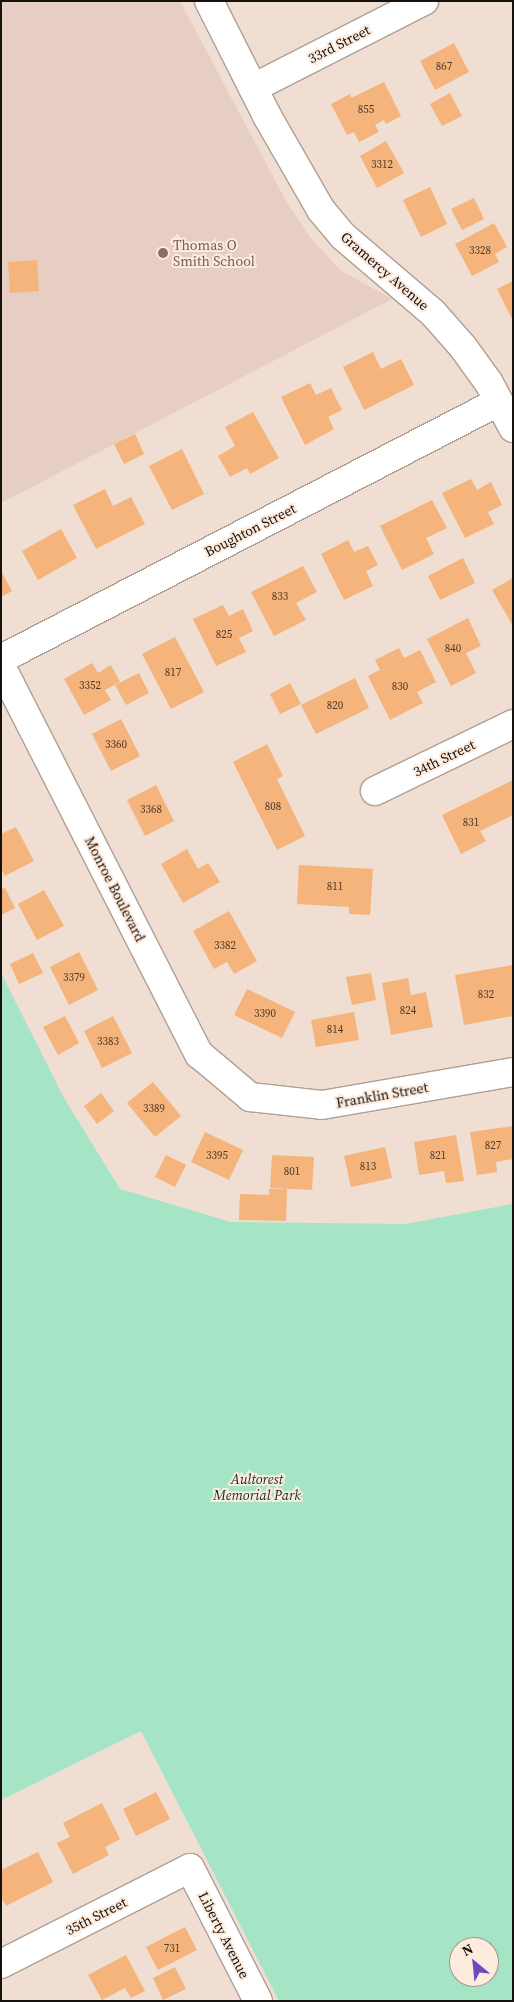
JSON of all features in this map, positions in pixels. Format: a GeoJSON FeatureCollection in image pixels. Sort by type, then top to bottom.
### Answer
{"type":"FeatureCollection","features":[{"type":"Feature","properties":{"kind":"street","name":"Gramercy Avenue"},"geometry":{"type":"LineString","coordinates":[[209,1],[253,88],[321,210],[344,238],[433,313],[463,347],[489,383],[513,428]]}},
{"type":"Feature","properties":{"kind":"street","name":"33rd Street"},"geometry":{"type":"LineString","coordinates":[[253,88],[424,1]]}},
{"type":"Feature","properties":{"kind":"street","name":"Boughton Street"},"geometry":{"type":"LineString","coordinates":[[1,659],[498,402]]}},
{"type":"Feature","properties":{"kind":"street","name":"Monroe Boulevard"},"geometry":{"type":"LineString","coordinates":[[1,666],[199,1054],[250,1097]]}},
{"type":"Feature","properties":{"kind":"street","name":"34th Street"},"geometry":{"type":"LineString","coordinates":[[375,791],[513,724]]}},
{"type":"Feature","properties":{"kind":"street","name":"Franklin Street"},"geometry":{"type":"LineString","coordinates":[[250,1097],[322,1105],[513,1072]]}},
{"type":"Feature","properties":{"kind":"street","name":"35th Street"},"geometry":{"type":"LineString","coordinates":[[1,1964],[190,1868]]}},
{"type":"Feature","properties":{"kind":"street","name":"Liberty Avenue"},"geometry":{"type":"LineString","coordinates":[[190,1868],[258,2001]]}},
{"type":"Feature","properties":{"kind":"shaded area","name":"Thomas O Smith School"},"geometry":{"type":"Polygon","coordinates":[[[1,1],[180,1],[286,201],[310,237],[340,270],[392,299],[1,503],[1,1]]]}},
{"type":"Feature","properties":{"kind":"green space","name":"Aultorest Memorial Park"},"geometry":{"type":"Polygon","coordinates":[[[1,973],[64,1098],[120,1189],[231,1222],[405,1224],[513,1204],[513,2001],[279,2001],[141,1731],[1,1800],[1,973]]]}},
{"type":"Feature","properties":{"kind":"building"},"geometry":{"type":"Polygon","coordinates":[[[454,43],[469,72],[435,90],[420,61],[454,43]]]}},
{"type":"Feature","properties":{"kind":"building"},"geometry":{"type":"Polygon","coordinates":[[[384,82],[401,116],[386,124],[384,120],[375,125],[379,132],[359,142],[354,132],[347,135],[331,104],[350,94],[351,98],[384,82]]]}},
{"type":"Feature","properties":{"kind":"building"},"geometry":{"type":"Polygon","coordinates":[[[450,93],[462,116],[442,126],[430,104],[450,93]]]}},
{"type":"Feature","properties":{"kind":"building"},"geometry":{"type":"Polygon","coordinates":[[[386,141],[404,173],[377,188],[360,156],[386,141]]]}},
{"type":"Feature","properties":{"kind":"building"},"geometry":{"type":"Polygon","coordinates":[[[430,187],[447,224],[421,237],[403,200],[430,187]]]}},
{"type":"Feature","properties":{"kind":"building"},"geometry":{"type":"Polygon","coordinates":[[[474,198],[484,219],[462,230],[451,209],[474,198]]]}},
{"type":"Feature","properties":{"kind":"building"},"geometry":{"type":"Polygon","coordinates":[[[494,223],[507,247],[495,254],[499,262],[472,276],[455,244],[494,223]]]}},
{"type":"Feature","properties":{"kind":"building"},"geometry":{"type":"Polygon","coordinates":[[[37,260],[39,291],[10,293],[8,262],[37,260]]]}},
{"type":"Feature","properties":{"kind":"building"},"geometry":{"type":"Polygon","coordinates":[[[513,281],[513,321],[497,289],[513,281]]]}},
{"type":"Feature","properties":{"kind":"building"},"geometry":{"type":"Polygon","coordinates":[[[373,352],[381,369],[401,359],[414,385],[364,410],[343,367],[373,352]]]}},
{"type":"Feature","properties":{"kind":"building"},"geometry":{"type":"Polygon","coordinates":[[[310,383],[316,395],[331,388],[342,410],[328,417],[334,429],[305,445],[281,397],[310,383]]]}},
{"type":"Feature","properties":{"kind":"building"},"geometry":{"type":"Polygon","coordinates":[[[253,412],[279,458],[250,474],[247,468],[230,477],[218,456],[235,446],[225,427],[253,412]]]}},
{"type":"Feature","properties":{"kind":"building"},"geometry":{"type":"Polygon","coordinates":[[[135,434],[144,454],[124,464],[114,444],[135,434]]]}},
{"type":"Feature","properties":{"kind":"building"},"geometry":{"type":"Polygon","coordinates":[[[182,449],[204,494],[172,510],[149,466],[182,449]]]}},
{"type":"Feature","properties":{"kind":"building"},"geometry":{"type":"Polygon","coordinates":[[[471,479],[477,490],[491,482],[502,505],[488,512],[494,524],[465,538],[442,493],[471,479]]]}},
{"type":"Feature","properties":{"kind":"building"},"geometry":{"type":"Polygon","coordinates":[[[105,489],[113,506],[131,497],[145,524],[96,549],[73,505],[105,489]]]}},
{"type":"Feature","properties":{"kind":"building"},"geometry":{"type":"Polygon","coordinates":[[[432,500],[447,528],[426,538],[434,554],[402,570],[380,526],[432,500]]]}},
{"type":"Feature","properties":{"kind":"building"},"geometry":{"type":"Polygon","coordinates":[[[61,529],[77,558],[38,580],[22,551],[61,529]]]}},
{"type":"Feature","properties":{"kind":"building"},"geometry":{"type":"Polygon","coordinates":[[[348,540],[354,552],[368,546],[378,565],[366,571],[373,586],[344,600],[321,554],[348,540]]]}},
{"type":"Feature","properties":{"kind":"building"},"geometry":{"type":"Polygon","coordinates":[[[463,558],[475,583],[440,600],[428,576],[463,558]]]}},
{"type":"Feature","properties":{"kind":"building"},"geometry":{"type":"Polygon","coordinates":[[[303,566],[317,592],[296,603],[306,620],[274,636],[251,592],[303,566]]]}},
{"type":"Feature","properties":{"kind":"building"},"geometry":{"type":"Polygon","coordinates":[[[1,571],[12,591],[1,597],[1,571]]]}},
{"type":"Feature","properties":{"kind":"building"},"geometry":{"type":"Polygon","coordinates":[[[513,578],[513,626],[492,590],[513,578]]]}},
{"type":"Feature","properties":{"kind":"building"},"geometry":{"type":"Polygon","coordinates":[[[223,605],[229,616],[243,609],[253,631],[239,638],[246,652],[216,666],[193,619],[223,605]]]}},
{"type":"Feature","properties":{"kind":"building"},"geometry":{"type":"Polygon","coordinates":[[[468,618],[481,646],[466,653],[476,673],[451,686],[427,639],[468,618]]]}},
{"type":"Feature","properties":{"kind":"building"},"geometry":{"type":"Polygon","coordinates":[[[175,637],[204,692],[171,709],[142,654],[175,637]]]}},
{"type":"Feature","properties":{"kind":"building"},"geometry":{"type":"Polygon","coordinates":[[[399,648],[404,658],[420,650],[436,682],[417,692],[423,703],[390,720],[368,676],[380,670],[375,660],[399,648]]]}},
{"type":"Feature","properties":{"kind":"building"},"geometry":{"type":"Polygon","coordinates":[[[92,663],[98,673],[111,665],[120,682],[105,690],[111,700],[84,715],[64,679],[92,663]]]}},
{"type":"Feature","properties":{"kind":"building"},"geometry":{"type":"Polygon","coordinates":[[[139,673],[149,693],[126,705],[115,685],[139,673]]]}},
{"type":"Feature","properties":{"kind":"building"},"geometry":{"type":"Polygon","coordinates":[[[355,678],[369,708],[316,734],[301,705],[355,678]]]}},
{"type":"Feature","properties":{"kind":"building"},"geometry":{"type":"Polygon","coordinates":[[[290,683],[301,704],[280,714],[270,694],[290,683]]]}},
{"type":"Feature","properties":{"kind":"building"},"geometry":{"type":"Polygon","coordinates":[[[121,719],[140,756],[111,771],[92,734],[121,719]]]}},
{"type":"Feature","properties":{"kind":"building"},"geometry":{"type":"Polygon","coordinates":[[[267,744],[283,776],[277,779],[305,836],[277,850],[233,762],[267,744]]]}},
{"type":"Feature","properties":{"kind":"building"},"geometry":{"type":"Polygon","coordinates":[[[513,780],[513,815],[480,831],[486,841],[461,854],[442,815],[513,780]]]}},
{"type":"Feature","properties":{"kind":"building"},"geometry":{"type":"Polygon","coordinates":[[[156,785],[174,821],[145,836],[127,800],[156,785]]]}},
{"type":"Feature","properties":{"kind":"building"},"geometry":{"type":"Polygon","coordinates":[[[16,827],[34,861],[5,876],[1,868],[1,834],[16,827]]]}},
{"type":"Feature","properties":{"kind":"building"},"geometry":{"type":"Polygon","coordinates":[[[187,849],[198,869],[208,863],[220,882],[183,903],[161,864],[187,849]]]}},
{"type":"Feature","properties":{"kind":"building"},"geometry":{"type":"Polygon","coordinates":[[[299,865],[373,869],[370,915],[349,914],[349,907],[297,904],[299,865]]]}},
{"type":"Feature","properties":{"kind":"building"},"geometry":{"type":"Polygon","coordinates":[[[5,888],[15,908],[1,915],[1,889],[5,888]]]}},
{"type":"Feature","properties":{"kind":"building"},"geometry":{"type":"Polygon","coordinates":[[[44,890],[64,926],[37,940],[18,904],[44,890]]]}},
{"type":"Feature","properties":{"kind":"building"},"geometry":{"type":"Polygon","coordinates":[[[229,911],[257,961],[234,974],[227,962],[214,969],[193,931],[229,911]]]}},
{"type":"Feature","properties":{"kind":"building"},"geometry":{"type":"Polygon","coordinates":[[[79,952],[98,990],[69,1005],[50,967],[79,952]]]}},
{"type":"Feature","properties":{"kind":"building"},"geometry":{"type":"Polygon","coordinates":[[[33,953],[43,973],[19,984],[10,964],[33,953]]]}},
{"type":"Feature","properties":{"kind":"building"},"geometry":{"type":"Polygon","coordinates":[[[513,965],[513,1016],[464,1025],[455,975],[513,965]]]}},
{"type":"Feature","properties":{"kind":"building"},"geometry":{"type":"Polygon","coordinates":[[[371,973],[376,1000],[352,1005],[346,977],[371,973]]]}},
{"type":"Feature","properties":{"kind":"building"},"geometry":{"type":"Polygon","coordinates":[[[408,978],[411,995],[426,992],[433,1027],[391,1035],[382,983],[408,978]]]}},
{"type":"Feature","properties":{"kind":"building"},"geometry":{"type":"Polygon","coordinates":[[[247,989],[295,1012],[282,1038],[234,1015],[247,989]]]}},
{"type":"Feature","properties":{"kind":"building"},"geometry":{"type":"Polygon","coordinates":[[[354,1012],[359,1040],[316,1047],[311,1020],[354,1012]]]}},
{"type":"Feature","properties":{"kind":"building"},"geometry":{"type":"Polygon","coordinates":[[[65,1016],[79,1043],[58,1055],[43,1027],[65,1016]]]}},
{"type":"Feature","properties":{"kind":"building"},"geometry":{"type":"Polygon","coordinates":[[[113,1016],[132,1053],[102,1068],[84,1031],[113,1016]]]}},
{"type":"Feature","properties":{"kind":"building"},"geometry":{"type":"Polygon","coordinates":[[[153,1082],[181,1116],[155,1137],[127,1103],[153,1082]]]}},
{"type":"Feature","properties":{"kind":"building"},"geometry":{"type":"Polygon","coordinates":[[[101,1093],[114,1111],[97,1124],[84,1106],[101,1093]]]}},
{"type":"Feature","properties":{"kind":"building"},"geometry":{"type":"Polygon","coordinates":[[[513,1126],[513,1159],[496,1162],[497,1172],[477,1175],[470,1132],[513,1126]]]}},
{"type":"Feature","properties":{"kind":"building"},"geometry":{"type":"Polygon","coordinates":[[[205,1132],[243,1150],[229,1180],[191,1162],[205,1132]]]}},
{"type":"Feature","properties":{"kind":"building"},"geometry":{"type":"Polygon","coordinates":[[[456,1135],[464,1181],[446,1183],[444,1171],[419,1175],[414,1142],[456,1135]]]}},
{"type":"Feature","properties":{"kind":"building"},"geometry":{"type":"Polygon","coordinates":[[[385,1147],[392,1178],[351,1187],[344,1156],[385,1147]]]}},
{"type":"Feature","properties":{"kind":"building"},"geometry":{"type":"Polygon","coordinates":[[[166,1155],[186,1165],[175,1187],[155,1177],[166,1155]]]}},
{"type":"Feature","properties":{"kind":"building"},"geometry":{"type":"Polygon","coordinates":[[[272,1155],[314,1157],[312,1190],[270,1188],[272,1155]]]}},
{"type":"Feature","properties":{"kind":"building"},"geometry":{"type":"Polygon","coordinates":[[[269,1189],[287,1189],[286,1221],[239,1220],[240,1194],[269,1195],[269,1189]]]}},
{"type":"Feature","properties":{"kind":"building"},"geometry":{"type":"Polygon","coordinates":[[[156,1792],[170,1819],[136,1836],[123,1809],[156,1792]]]}},
{"type":"Feature","properties":{"kind":"building"},"geometry":{"type":"Polygon","coordinates":[[[102,1803],[120,1839],[105,1847],[109,1855],[73,1874],[57,1843],[70,1837],[63,1823],[102,1803]]]}},
{"type":"Feature","properties":{"kind":"building"},"geometry":{"type":"Polygon","coordinates":[[[38,1852],[53,1882],[6,1906],[1,1897],[1,1870],[38,1852]]]}},
{"type":"Feature","properties":{"kind":"building"},"geometry":{"type":"Polygon","coordinates":[[[185,1927],[197,1950],[158,1970],[146,1947],[185,1927]]]}},
{"type":"Feature","properties":{"kind":"building"},"geometry":{"type":"Polygon","coordinates":[[[126,1955],[145,1991],[131,1998],[125,1988],[102,2000],[88,1975],[126,1955]]]}},
{"type":"Feature","properties":{"kind":"building"},"geometry":{"type":"Polygon","coordinates":[[[175,1967],[186,1989],[163,2000],[153,1978],[175,1967]]]}},
{"type":"Feature","properties":{"kind":"place","name":"Thomas O Smith School"},"geometry":{"type":"Point","coordinates":[163,253]}}]}
